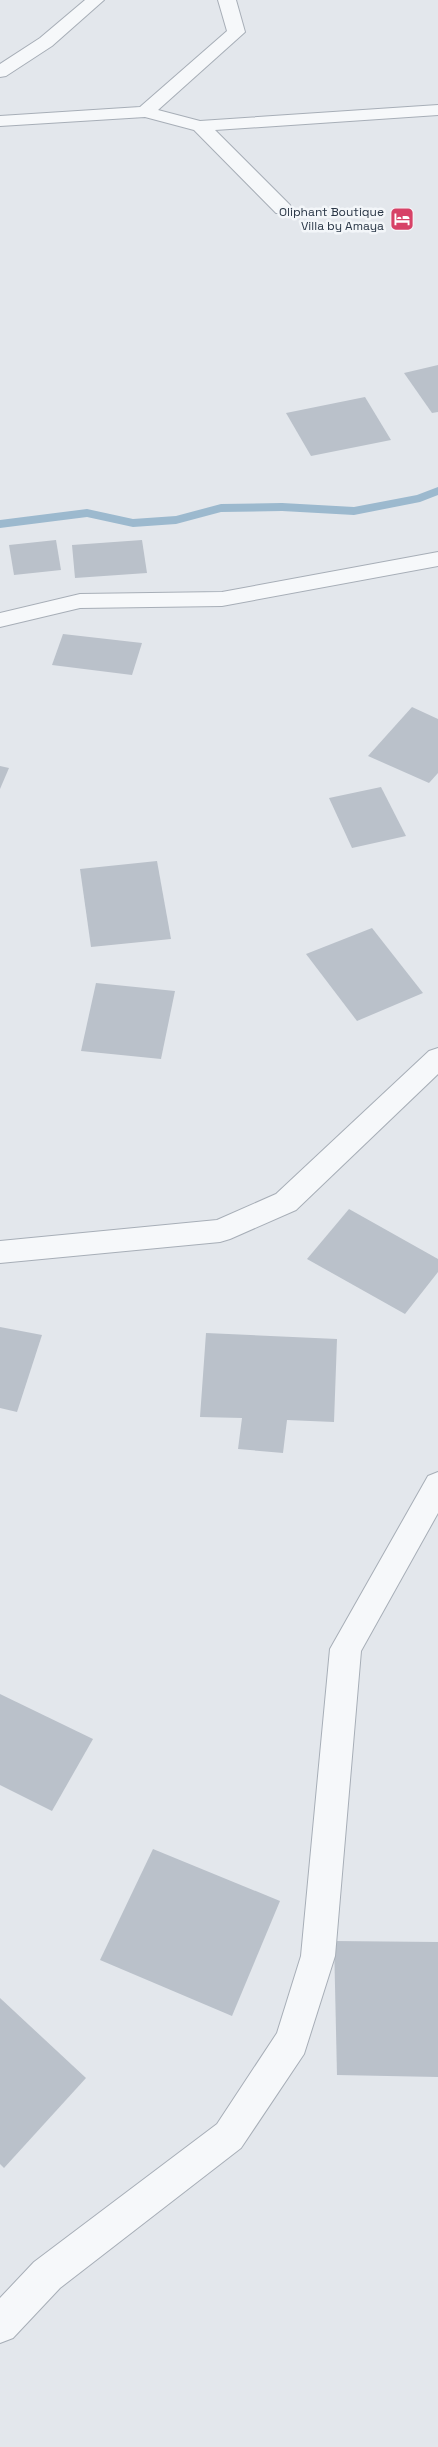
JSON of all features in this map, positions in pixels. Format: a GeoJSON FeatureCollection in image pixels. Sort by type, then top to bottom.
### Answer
{"type":"FeatureCollection","features":[{"type":"Feature","properties":{"kind":"street"},"geometry":{"type":"LineString","coordinates":[[0,72],[46,42],[95,0]]}},
{"type":"Feature","properties":{"kind":"street"},"geometry":{"type":"LineString","coordinates":[[145,112],[236,32],[227,0]]}},
{"type":"Feature","properties":{"kind":"street"},"geometry":{"type":"LineString","coordinates":[[0,121],[145,112],[200,126],[438,110]]}},
{"type":"Feature","properties":{"kind":"street"},"geometry":{"type":"LineString","coordinates":[[200,126],[283,210]]}},
{"type":"Feature","properties":{"kind":"street"},"geometry":{"type":"LineString","coordinates":[[0,620],[80,601],[222,599],[438,559]]}},
{"type":"Feature","properties":{"kind":"street"},"geometry":{"type":"LineString","coordinates":[[0,1252],[220,1231],[228,1228],[286,1202],[438,1058]]}},
{"type":"Feature","properties":{"kind":"street"},"geometry":{"type":"LineString","coordinates":[[0,2325],[47,2275],[229,2136],[292,2042],[318,1956],[346,1649],[438,1485]]}},
{"type":"Feature","properties":{"kind":"building"},"geometry":{"type":"Polygon","coordinates":[[[438,365],[438,412],[432,413],[404,373],[438,365]]]}},
{"type":"Feature","properties":{"kind":"building"},"geometry":{"type":"Polygon","coordinates":[[[365,397],[391,440],[311,456],[286,413],[365,397]]]}},
{"type":"Feature","properties":{"kind":"building"},"geometry":{"type":"Polygon","coordinates":[[[56,540],[61,570],[14,575],[9,545],[56,540]]]}},
{"type":"Feature","properties":{"kind":"building"},"geometry":{"type":"Polygon","coordinates":[[[142,540],[147,573],[75,578],[72,545],[142,540]]]}},
{"type":"Feature","properties":{"kind":"building"},"geometry":{"type":"Polygon","coordinates":[[[63,634],[142,643],[132,675],[52,665],[63,634]]]}},
{"type":"Feature","properties":{"kind":"building"},"geometry":{"type":"Polygon","coordinates":[[[412,707],[438,719],[438,773],[429,783],[368,756],[412,707]]]}},
{"type":"Feature","properties":{"kind":"building"},"geometry":{"type":"Polygon","coordinates":[[[0,766],[9,768],[0,789],[0,766]]]}},
{"type":"Feature","properties":{"kind":"building"},"geometry":{"type":"Polygon","coordinates":[[[381,787],[406,836],[352,848],[329,798],[381,787]]]}},
{"type":"Feature","properties":{"kind":"building"},"geometry":{"type":"Polygon","coordinates":[[[157,861],[171,939],[91,947],[80,869],[157,861]]]}},
{"type":"Feature","properties":{"kind":"building"},"geometry":{"type":"Polygon","coordinates":[[[372,928],[423,993],[357,1021],[306,954],[372,928]]]}},
{"type":"Feature","properties":{"kind":"building"},"geometry":{"type":"Polygon","coordinates":[[[96,983],[175,991],[161,1059],[81,1051],[96,983]]]}},
{"type":"Feature","properties":{"kind":"building"},"geometry":{"type":"Polygon","coordinates":[[[349,1209],[438,1259],[438,1272],[405,1314],[307,1259],[349,1209]]]}},
{"type":"Feature","properties":{"kind":"building"},"geometry":{"type":"Polygon","coordinates":[[[0,1327],[42,1335],[17,1412],[0,1408],[0,1327]]]}},
{"type":"Feature","properties":{"kind":"building"},"geometry":{"type":"Polygon","coordinates":[[[206,1333],[337,1339],[334,1422],[287,1420],[283,1453],[238,1449],[242,1418],[200,1417],[206,1333]]]}},
{"type":"Feature","properties":{"kind":"building"},"geometry":{"type":"Polygon","coordinates":[[[0,1694],[93,1739],[52,1811],[0,1785],[0,1694]]]}},
{"type":"Feature","properties":{"kind":"building"},"geometry":{"type":"Polygon","coordinates":[[[153,1849],[280,1901],[232,2016],[100,1960],[153,1849]]]}},
{"type":"Feature","properties":{"kind":"building"},"geometry":{"type":"Polygon","coordinates":[[[334,1941],[438,1942],[438,2077],[337,2075],[334,1941]]]}},
{"type":"Feature","properties":{"kind":"building"},"geometry":{"type":"Polygon","coordinates":[[[0,1998],[86,2078],[4,2168],[0,2164],[0,1998]]]}},
{"type":"Feature","properties":{"kind":"waterway"},"geometry":{"type":"LineString","coordinates":[[0,524],[87,513],[133,523],[176,520],[221,508],[282,507],[354,511],[420,498],[438,491]]}},
{"type":"Feature","properties":{"kind":"place","name":"Oliphant Boutique Villa by Amaya"},"geometry":{"type":"Point","coordinates":[402,219]}}]}
